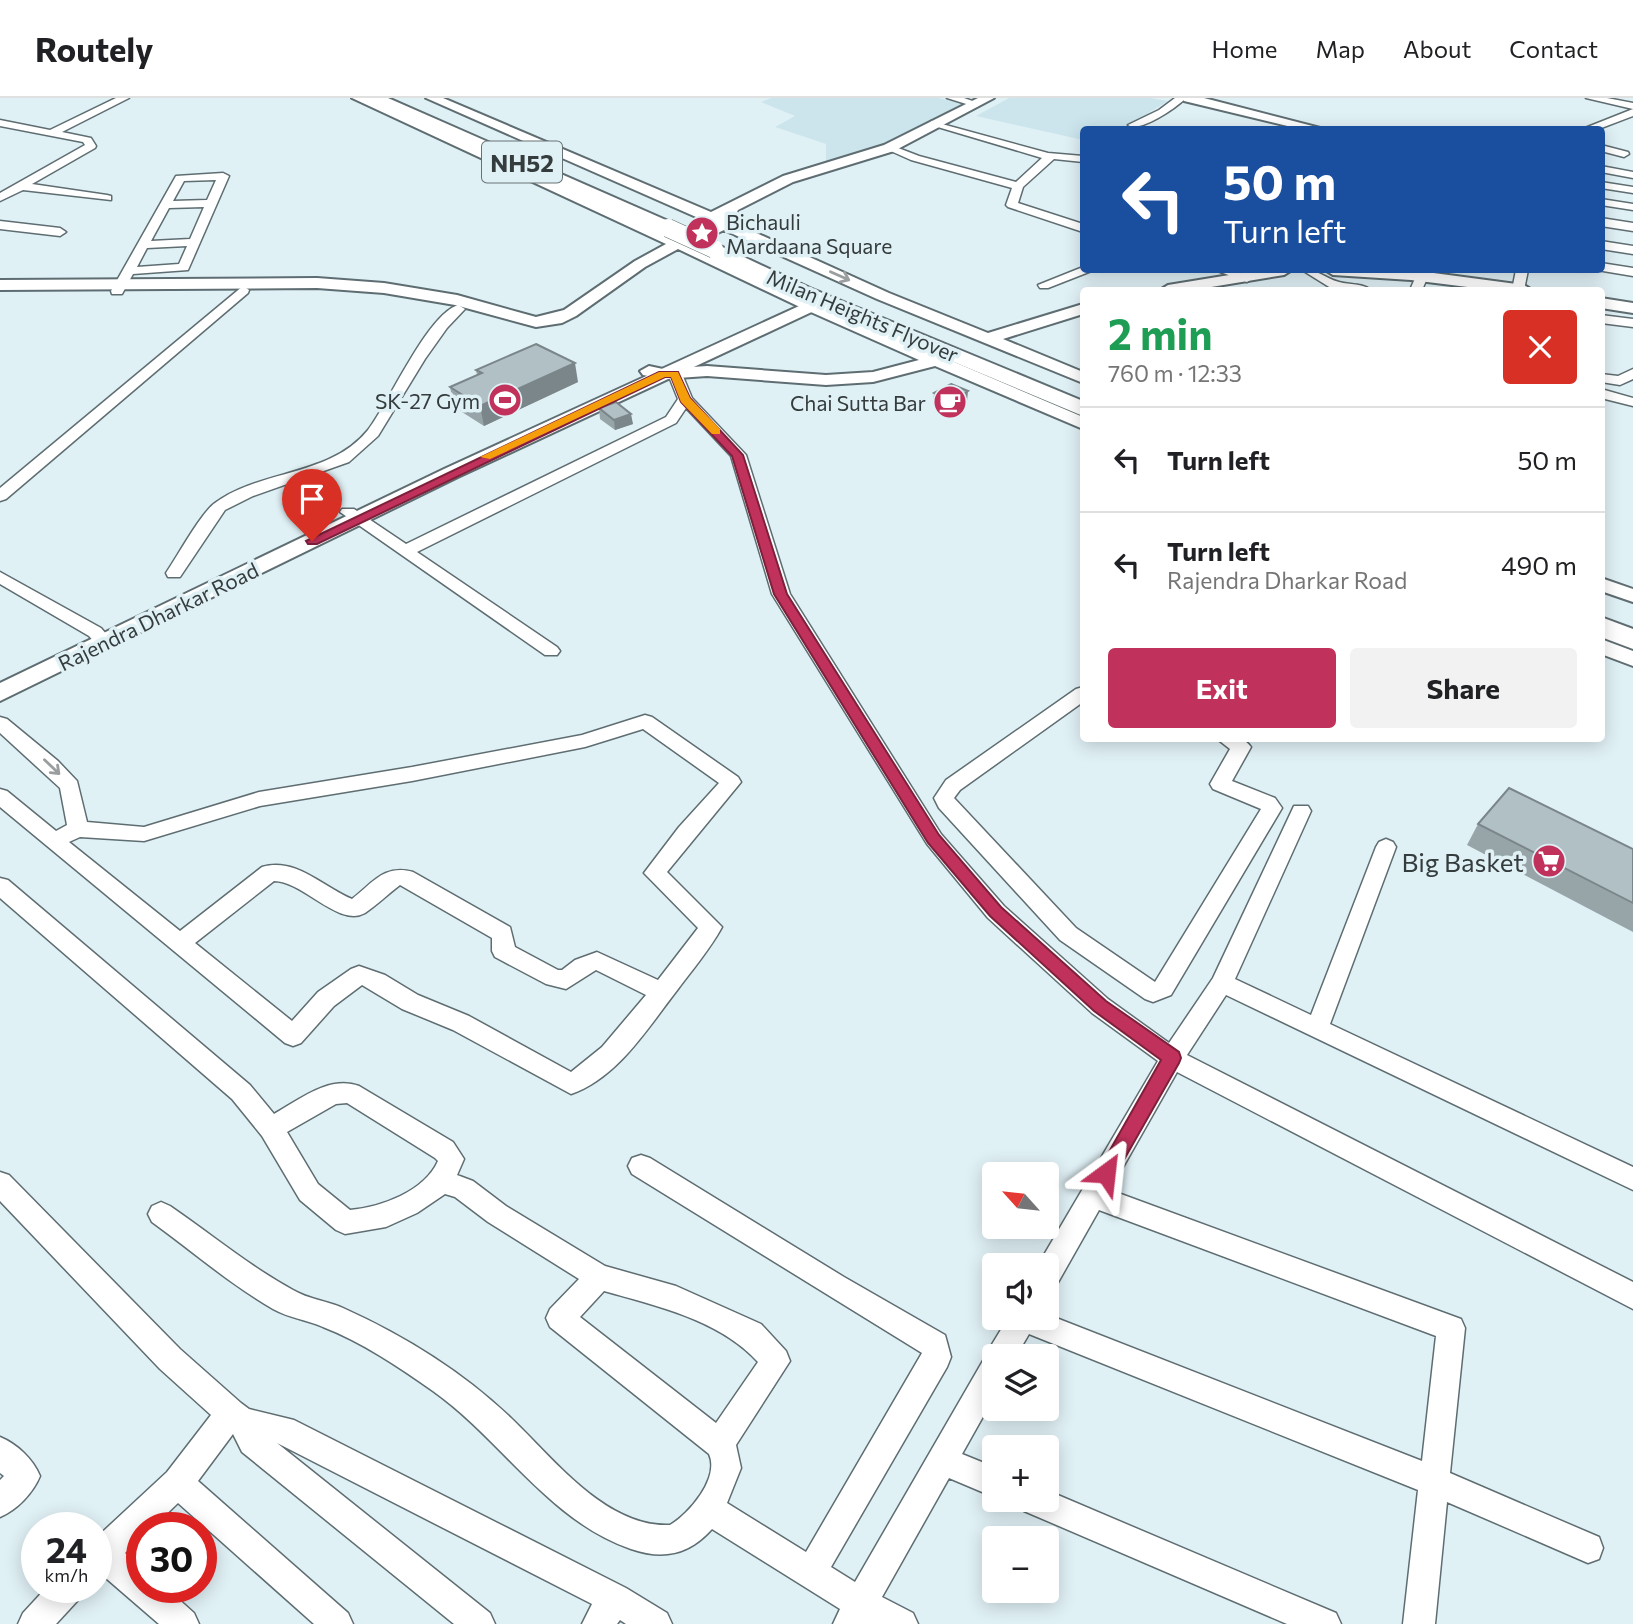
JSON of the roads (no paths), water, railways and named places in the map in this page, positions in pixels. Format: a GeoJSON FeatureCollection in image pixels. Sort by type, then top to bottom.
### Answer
{"type":"FeatureCollection","features":[{"type":"Feature","properties":{"kind":"highway","name":"Milan Heights Flyover"},"geometry":{"type":"LineString","coordinates":[[375,98],[521,161],[803,292],[989,361],[1080,390]]}},
{"type":"Feature","properties":{"kind":"highway","name":"Milan Heights Flyover"},"geometry":{"type":"LineString","coordinates":[[419,100],[989,361],[1080,408]]}},
{"type":"Feature","properties":{"kind":"highway"},"geometry":{"type":"LineString","coordinates":[[1605,606],[1633,617]]}},
{"type":"Feature","properties":{"kind":"highway"},"geometry":{"type":"LineString","coordinates":[[1605,628],[1633,640]]}},
{"type":"Feature","properties":{"kind":"main road","name":"Rajendra Dharkar Road"},"geometry":{"type":"LineString","coordinates":[[0,692],[100,637],[353,515],[662,373],[803,303]]}},
{"type":"Feature","properties":{"kind":"main road","name":"Rajendra Dharkar Road"},"geometry":{"type":"LineString","coordinates":[[0,677],[100,637]]}},
{"type":"Feature","properties":{"kind":"street"},"geometry":{"type":"LineString","coordinates":[[107,98],[121,99]]}},
{"type":"Feature","properties":{"kind":"street"},"geometry":{"type":"LineString","coordinates":[[358,98],[438,131],[803,303],[1080,423]]}},
{"type":"Feature","properties":{"kind":"street"},"geometry":{"type":"LineString","coordinates":[[952,98],[982,101]]}},
{"type":"Feature","properties":{"kind":"street"},"geometry":{"type":"LineString","coordinates":[[1133,125],[1163,112],[1181,98]]}},
{"type":"Feature","properties":{"kind":"street"},"geometry":{"type":"LineString","coordinates":[[1188,98],[1305,126]]}},
{"type":"Feature","properties":{"kind":"street"},"geometry":{"type":"LineString","coordinates":[[1591,98],[1633,109]]}},
{"type":"Feature","properties":{"kind":"street"},"geometry":{"type":"LineString","coordinates":[[51,133],[121,99]]}},
{"type":"Feature","properties":{"kind":"street"},"geometry":{"type":"LineString","coordinates":[[419,100],[722,217],[985,339],[1080,377]]}},
{"type":"Feature","properties":{"kind":"street"},"geometry":{"type":"LineString","coordinates":[[0,285],[122,282],[224,286],[317,283],[384,288],[457,300],[536,322],[556,319],[570,313],[674,244],[687,243],[722,217],[788,179],[889,148],[982,101]]}},
{"type":"Feature","properties":{"kind":"street"},"geometry":{"type":"LineString","coordinates":[[1594,126],[1633,109]]}},
{"type":"Feature","properties":{"kind":"street"},"geometry":{"type":"LineString","coordinates":[[0,123],[87,140],[91,146],[0,198]]}},
{"type":"Feature","properties":{"kind":"street"},"geometry":{"type":"LineString","coordinates":[[935,123],[1049,157]]}},
{"type":"Feature","properties":{"kind":"street"},"geometry":{"type":"LineString","coordinates":[[889,148],[915,159],[1018,186]]}},
{"type":"Feature","properties":{"kind":"street"},"geometry":{"type":"LineString","coordinates":[[1605,149],[1624,154]]}},
{"type":"Feature","properties":{"kind":"street"},"geometry":{"type":"LineString","coordinates":[[1080,158],[1055,154],[1049,157],[1018,186],[1012,205],[1080,227]]}},
{"type":"Feature","properties":{"kind":"street"},"geometry":{"type":"LineString","coordinates":[[1605,170],[1633,174]]}},
{"type":"Feature","properties":{"kind":"street"},"geometry":{"type":"LineString","coordinates":[[0,292],[122,282],[184,267],[223,176],[180,178],[122,282]]}},
{"type":"Feature","properties":{"kind":"street"},"geometry":{"type":"LineString","coordinates":[[21,186],[107,198]]}},
{"type":"Feature","properties":{"kind":"street"},"geometry":{"type":"LineString","coordinates":[[1605,186],[1633,190]]}},
{"type":"Feature","properties":{"kind":"street"},"geometry":{"type":"LineString","coordinates":[[163,205],[211,203]]}},
{"type":"Feature","properties":{"kind":"street"},"geometry":{"type":"LineString","coordinates":[[1605,203],[1633,207]]}},
{"type":"Feature","properties":{"kind":"street"},"geometry":{"type":"LineString","coordinates":[[224,286],[243,290],[387,295],[458,309],[523,327],[548,328],[577,320],[650,266],[631,223]]}},
{"type":"Feature","properties":{"kind":"street"},"geometry":{"type":"LineString","coordinates":[[1605,223],[1633,228]]}},
{"type":"Feature","properties":{"kind":"street"},"geometry":{"type":"LineString","coordinates":[[0,225],[60,232]]}},
{"type":"Feature","properties":{"kind":"street"},"geometry":{"type":"LineString","coordinates":[[142,245],[195,242]]}},
{"type":"Feature","properties":{"kind":"street"},"geometry":{"type":"LineString","coordinates":[[1605,246],[1633,250]]}},
{"type":"Feature","properties":{"kind":"street"},"geometry":{"type":"LineString","coordinates":[[1605,268],[1633,272]]}},
{"type":"Feature","properties":{"kind":"street"},"geometry":{"type":"LineString","coordinates":[[1044,285],[1080,273]]}},
{"type":"Feature","properties":{"kind":"street"},"geometry":{"type":"LineString","coordinates":[[1231,273],[1247,278]]}},
{"type":"Feature","properties":{"kind":"street"},"geometry":{"type":"LineString","coordinates":[[1188,287],[1270,273]]}},
{"type":"Feature","properties":{"kind":"street"},"geometry":{"type":"LineString","coordinates":[[1315,273],[1354,287]]}},
{"type":"Feature","properties":{"kind":"street"},"geometry":{"type":"LineString","coordinates":[[1336,282],[1461,286]]}},
{"type":"Feature","properties":{"kind":"street"},"geometry":{"type":"LineString","coordinates":[[0,496],[243,290]]}},
{"type":"Feature","properties":{"kind":"street"},"geometry":{"type":"LineString","coordinates":[[1605,304],[1633,308]]}},
{"type":"Feature","properties":{"kind":"street"},"geometry":{"type":"LineString","coordinates":[[174,573],[219,507],[247,493],[344,459],[373,433],[418,359],[458,309]]}},
{"type":"Feature","properties":{"kind":"street"},"geometry":{"type":"LineString","coordinates":[[985,339],[1080,310]]}},
{"type":"Feature","properties":{"kind":"street"},"geometry":{"type":"LineString","coordinates":[[1605,319],[1633,323]]}},
{"type":"Feature","properties":{"kind":"street"},"geometry":{"type":"LineString","coordinates":[[662,373],[707,371],[826,380],[873,377],[938,360]]}},
{"type":"Feature","properties":{"kind":"street"},"geometry":{"type":"LineString","coordinates":[[662,373],[737,455],[780,594],[934,839],[996,912],[1100,1006],[1172,1058],[1633,1296]]}},
{"type":"Feature","properties":{"kind":"street"},"geometry":{"type":"LineString","coordinates":[[1605,379],[1620,381],[1633,373]]}},
{"type":"Feature","properties":{"kind":"street"},"geometry":{"type":"LineString","coordinates":[[1605,394],[1633,402]]}},
{"type":"Feature","properties":{"kind":"street"},"geometry":{"type":"LineString","coordinates":[[407,550],[671,420],[685,399]]}},
{"type":"Feature","properties":{"kind":"street"},"geometry":{"type":"LineString","coordinates":[[353,515],[551,651]]}},
{"type":"Feature","properties":{"kind":"street"},"geometry":{"type":"LineString","coordinates":[[0,577],[100,637]]}},
{"type":"Feature","properties":{"kind":"street"},"geometry":{"type":"LineString","coordinates":[[1605,586],[1633,596]]}},
{"type":"Feature","properties":{"kind":"street"},"geometry":{"type":"LineString","coordinates":[[1605,648],[1633,659]]}},
{"type":"Feature","properties":{"kind":"street"},"geometry":{"type":"LineString","coordinates":[[1080,695],[947,791],[944,798],[998,862],[1075,941],[1153,993],[1163,989],[1272,808],[1268,803],[1220,784],[1241,747],[1232,742]]}},
{"type":"Feature","properties":{"kind":"street"},"geometry":{"type":"LineString","coordinates":[[0,796],[293,1036],[326,999],[359,975],[377,981],[410,1002],[461,1023],[571,1084],[606,1059],[639,1022],[698,948],[711,927],[655,873],[686,832],[732,782],[645,721],[584,741],[412,774],[259,799],[144,834],[78,829],[54,840]]}},
{"type":"Feature","properties":{"kind":"street"},"geometry":{"type":"LineString","coordinates":[[0,723],[51,766],[70,786],[78,829]]}},
{"type":"Feature","properties":{"kind":"street"},"geometry":{"type":"LineString","coordinates":[[1059,1255],[1172,1058],[1222,983],[1301,811]]}},
{"type":"Feature","properties":{"kind":"street"},"geometry":{"type":"LineString","coordinates":[[1317,1028],[1386,847]]}},
{"type":"Feature","properties":{"kind":"street"},"geometry":{"type":"LineString","coordinates":[[966,876],[980,860],[998,862]]}},
{"type":"Feature","properties":{"kind":"street"},"geometry":{"type":"LineString","coordinates":[[180,943],[269,873],[279,872],[292,876],[346,907],[355,908],[396,876],[405,877],[502,933],[505,943],[503,951],[554,978],[566,980],[583,966],[597,961],[661,992]]}},
{"type":"Feature","properties":{"kind":"street"},"geometry":{"type":"LineString","coordinates":[[0,886],[242,1092],[271,1128],[309,1192],[345,1223],[374,1221],[408,1206],[442,1181],[450,1159],[444,1150],[350,1093],[332,1094],[271,1128]]}},
{"type":"Feature","properties":{"kind":"street"},"geometry":{"type":"LineString","coordinates":[[1029,942],[1056,922]]}},
{"type":"Feature","properties":{"kind":"street"},"geometry":{"type":"LineString","coordinates":[[1222,983],[1633,1179]]}},
{"type":"Feature","properties":{"kind":"street"},"geometry":{"type":"LineString","coordinates":[[641,1166],[834,1286],[935,1345],[937,1357],[810,1574]]}},
{"type":"Feature","properties":{"kind":"street"},"geometry":{"type":"LineString","coordinates":[[442,1181],[464,1189],[497,1214],[599,1277],[676,1299],[751,1334],[776,1361],[719,1444]]}},
{"type":"Feature","properties":{"kind":"street"},"geometry":{"type":"LineString","coordinates":[[0,1183],[170,1359],[237,1417],[252,1442],[479,1624]]}},
{"type":"Feature","properties":{"kind":"street"},"geometry":{"type":"LineString","coordinates":[[1093,1196],[1451,1328],[1419,1624]]}},
{"type":"Feature","properties":{"kind":"street"},"geometry":{"type":"LineString","coordinates":[[161,1214],[284,1300],[328,1315],[388,1344],[480,1409],[571,1497],[615,1528],[663,1542],[688,1533],[708,1508],[727,1469],[727,1455],[719,1444],[560,1318],[599,1277]]}},
{"type":"Feature","properties":{"kind":"street"},"geometry":{"type":"LineString","coordinates":[[1053,1330],[1434,1480],[1588,1548]]}},
{"type":"Feature","properties":{"kind":"street"},"geometry":{"type":"LineString","coordinates":[[855,1614],[982,1390]]}},
{"type":"Feature","properties":{"kind":"street"},"geometry":{"type":"LineString","coordinates":[[112,1544],[178,1483],[237,1417]]}},
{"type":"Feature","properties":{"kind":"street"},"geometry":{"type":"LineString","coordinates":[[237,1417],[284,1430],[606,1612],[656,1624]]}},
{"type":"Feature","properties":{"kind":"street"},"geometry":{"type":"LineString","coordinates":[[0,1452],[25,1476],[0,1502]]}},
{"type":"Feature","properties":{"kind":"street"},"geometry":{"type":"LineString","coordinates":[[942,1460],[982,1477]]}},
{"type":"Feature","properties":{"kind":"street"},"geometry":{"type":"LineString","coordinates":[[178,1483],[249,1543],[337,1624]]}},
{"type":"Feature","properties":{"kind":"street"},"geometry":{"type":"LineString","coordinates":[[708,1508],[810,1574],[855,1614],[902,1624]]}},
{"type":"Feature","properties":{"kind":"street"},"geometry":{"type":"LineString","coordinates":[[1059,1510],[1325,1624]]}},
{"type":"Feature","properties":{"kind":"street"},"geometry":{"type":"LineString","coordinates":[[112,1567],[183,1624]]}},
{"type":"Feature","properties":{"kind":"street"},"geometry":{"type":"LineString","coordinates":[[34,1624],[54,1603]]}},
{"type":"Feature","properties":{"kind":"place","name":"Bichauli Mardaana Square"},"geometry":{"type":"Point","coordinates":[702,233]}},
{"type":"Feature","properties":{"kind":"place","name":"SK-27 Gym"},"geometry":{"type":"Point","coordinates":[505,400]}},
{"type":"Feature","properties":{"kind":"place","name":"Chai Sutta Bar"},"geometry":{"type":"Point","coordinates":[950,402]}},
{"type":"Feature","properties":{"kind":"place","name":"Big Basket"},"geometry":{"type":"Point","coordinates":[1549,861]}}]}
